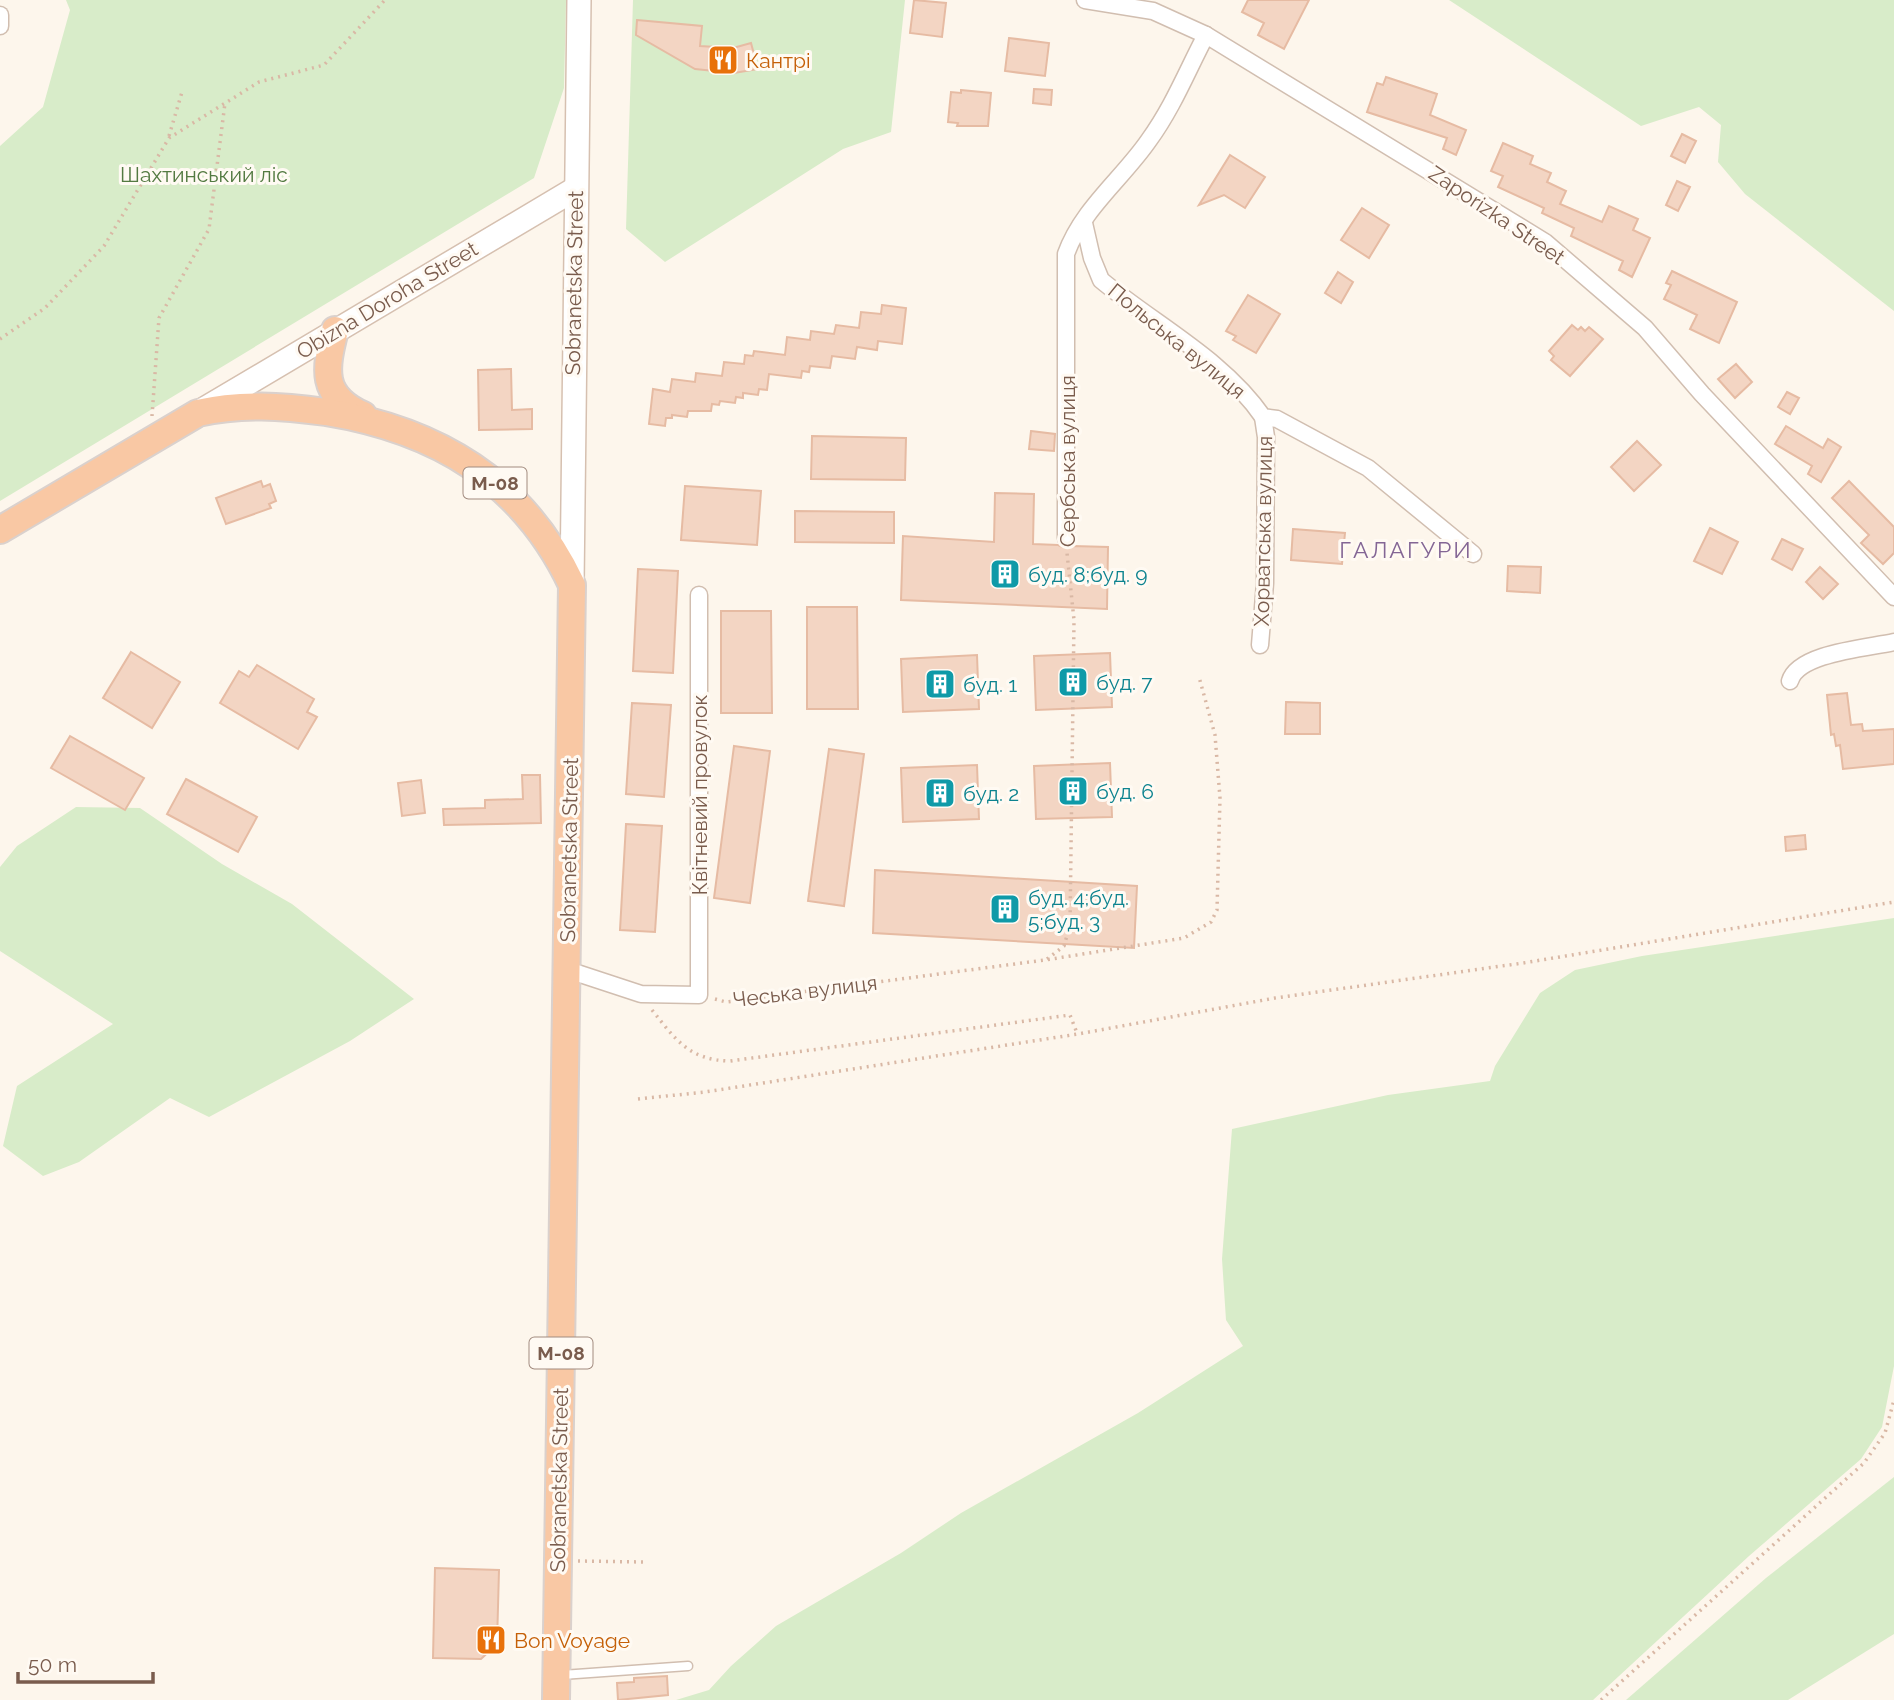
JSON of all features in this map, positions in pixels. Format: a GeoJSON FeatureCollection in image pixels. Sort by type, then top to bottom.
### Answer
{"type":"FeatureCollection","features":[{"type":"Feature","properties":{"kind":"highway"},"geometry":{"type":"LineString","coordinates":[[335,330],[328,368],[331,387],[343,405],[381,423]]}},
{"type":"Feature","properties":{"kind":"highway","name":"Obizna Doroha Street"},"geometry":{"type":"LineString","coordinates":[[0,530],[198,413],[228,406],[299,408],[381,423],[409,431],[453,452],[504,489],[556,550],[572,585]]}},
{"type":"Feature","properties":{"kind":"highway","name":"Sobranetska Street"},"geometry":{"type":"LineString","coordinates":[[556,1688],[572,585]]}},
{"type":"Feature","properties":{"kind":"main road","name":"Sobranetska Street"},"geometry":{"type":"LineString","coordinates":[[572,585],[579,0]]}},
{"type":"Feature","properties":{"kind":"main road","name":"Obizna Doroha Street"},"geometry":{"type":"LineString","coordinates":[[198,413],[575,189]]}},
{"type":"Feature","properties":{"kind":"street","name":"Zaporizka Street"},"geometry":{"type":"LineString","coordinates":[[1085,0],[1153,11],[1206,35],[1545,242],[1645,328],[1702,394],[1894,597]]}},
{"type":"Feature","properties":{"kind":"street"},"geometry":{"type":"LineString","coordinates":[[0,15],[0,26]]}},
{"type":"Feature","properties":{"kind":"street","name":"Сербська вулиця"},"geometry":{"type":"LineString","coordinates":[[1066,538],[1066,254],[1072,238],[1104,194],[1130,166],[1177,97],[1206,35]]}},
{"type":"Feature","properties":{"kind":"street","name":"Польська вулиця"},"geometry":{"type":"LineString","coordinates":[[1084,223],[1092,258],[1101,280],[1218,368],[1252,400],[1264,417],[1277,419],[1368,468],[1473,554]]}},
{"type":"Feature","properties":{"kind":"street","name":"Хорватська вулиця"},"geometry":{"type":"LineString","coordinates":[[1260,645],[1265,583],[1264,417]]}},
{"type":"Feature","properties":{"kind":"street","name":"Квітневий провулок"},"geometry":{"type":"LineString","coordinates":[[699,595],[699,995]]}},
{"type":"Feature","properties":{"kind":"street"},"geometry":{"type":"LineString","coordinates":[[1790,681],[1793,671],[1806,661],[1894,642]]}},
{"type":"Feature","properties":{"kind":"street"},"geometry":{"type":"LineString","coordinates":[[568,970],[640,994],[699,995]]}},
{"type":"Feature","properties":{"kind":"lane"},"geometry":{"type":"LineString","coordinates":[[556,1688],[688,1666]]}},
{"type":"Feature","properties":{"kind":"path"},"geometry":{"type":"LineString","coordinates":[[169,138],[259,82],[324,65],[385,0]]}},
{"type":"Feature","properties":{"kind":"path"},"geometry":{"type":"LineString","coordinates":[[0,339],[45,308],[104,246],[169,138],[182,92]]}},
{"type":"Feature","properties":{"kind":"path"},"geometry":{"type":"LineString","coordinates":[[150,441],[159,318],[209,229],[225,103]]}},
{"type":"Feature","properties":{"kind":"path","name":"Сербська вулиця"},"geometry":{"type":"LineString","coordinates":[[1045,960],[1064,946],[1070,925],[1074,620],[1066,538]]}},
{"type":"Feature","properties":{"kind":"path","name":"Чеська вулиця"},"geometry":{"type":"LineString","coordinates":[[699,995],[726,1002],[1045,960],[1184,938],[1211,922],[1217,910],[1220,799],[1215,735],[1199,677]]}},
{"type":"Feature","properties":{"kind":"path"},"geometry":{"type":"LineString","coordinates":[[638,1099],[705,1092],[1078,1034],[1275,998],[1523,963],[1894,902]]}},
{"type":"Feature","properties":{"kind":"path"},"geometry":{"type":"LineString","coordinates":[[640,994],[682,1045],[710,1061],[730,1061],[1070,1015],[1078,1034]]}},
{"type":"Feature","properties":{"kind":"path"},"geometry":{"type":"LineString","coordinates":[[1601,1700],[1864,1463],[1885,1433],[1894,1400]]}},
{"type":"Feature","properties":{"kind":"path"},"geometry":{"type":"LineString","coordinates":[[558,1561],[643,1562]]}},
{"type":"Feature","properties":{"kind":"green space","name":"Шахтинський ліс"},"geometry":{"type":"Polygon","coordinates":[[[66,0],[566,0],[564,88],[534,178],[0,501],[0,146],[43,107],[70,10],[66,0]]]}},
{"type":"Feature","properties":{"kind":"green space"},"geometry":{"type":"Polygon","coordinates":[[[633,0],[905,0],[891,132],[843,149],[665,262],[626,229],[633,0]]]}},
{"type":"Feature","properties":{"kind":"green space"},"geometry":{"type":"Polygon","coordinates":[[[1449,0],[1894,0],[1894,311],[1745,194],[1718,162],[1721,125],[1699,107],[1641,126],[1449,0]]]}},
{"type":"Feature","properties":{"kind":"green space"},"geometry":{"type":"Polygon","coordinates":[[[76,807],[140,808],[222,864],[292,904],[414,999],[350,1041],[209,1117],[170,1098],[79,1162],[43,1176],[3,1146],[17,1086],[113,1024],[0,951],[0,867],[17,846],[76,807]]]}},
{"type":"Feature","properties":{"kind":"green space"},"geometry":{"type":"Polygon","coordinates":[[[1894,918],[1894,1366],[1882,1427],[1861,1459],[1749,1556],[1593,1700],[676,1700],[709,1690],[731,1666],[776,1626],[901,1553],[961,1513],[1138,1413],[1243,1346],[1226,1320],[1222,1259],[1232,1129],[1388,1095],[1490,1081],[1495,1066],[1540,993],[1575,970],[1642,956],[1894,918]]]}},
{"type":"Feature","properties":{"kind":"green space"},"geometry":{"type":"Polygon","coordinates":[[[1894,1477],[1894,1634],[1788,1700],[1626,1700],[1766,1578],[1894,1477]]]}},
{"type":"Feature","properties":{"kind":"building"},"geometry":{"type":"Polygon","coordinates":[[[914,0],[946,3],[942,37],[910,33],[914,0]]]}},
{"type":"Feature","properties":{"kind":"building"},"geometry":{"type":"Polygon","coordinates":[[[1248,0],[1309,0],[1284,49],[1258,35],[1264,23],[1242,12],[1248,0]]]}},
{"type":"Feature","properties":{"kind":"building"},"geometry":{"type":"Polygon","coordinates":[[[637,20],[702,26],[700,46],[733,48],[751,43],[758,69],[734,73],[695,69],[636,35],[637,20]]]}},
{"type":"Feature","properties":{"kind":"building"},"geometry":{"type":"Polygon","coordinates":[[[1009,38],[1049,43],[1045,76],[1005,71],[1009,38]]]}},
{"type":"Feature","properties":{"kind":"building"},"geometry":{"type":"Polygon","coordinates":[[[1386,77],[1437,94],[1430,115],[1466,130],[1456,155],[1443,149],[1447,138],[1367,112],[1377,83],[1383,85],[1386,77]]]}},
{"type":"Feature","properties":{"kind":"building"},"geometry":{"type":"Polygon","coordinates":[[[1034,89],[1052,90],[1051,105],[1033,103],[1034,89]]]}},
{"type":"Feature","properties":{"kind":"building"},"geometry":{"type":"Polygon","coordinates":[[[961,90],[991,93],[988,126],[957,126],[958,123],[948,122],[951,92],[961,93],[961,90]]]}},
{"type":"Feature","properties":{"kind":"building"},"geometry":{"type":"Polygon","coordinates":[[[1682,134],[1696,141],[1685,163],[1671,156],[1682,134]]]}},
{"type":"Feature","properties":{"kind":"building"},"geometry":{"type":"Polygon","coordinates":[[[1503,143],[1533,156],[1530,164],[1551,173],[1547,182],[1566,191],[1560,204],[1602,222],[1609,206],[1638,219],[1633,230],[1650,238],[1632,277],[1619,270],[1623,261],[1571,236],[1574,228],[1542,213],[1544,208],[1498,187],[1503,176],[1491,171],[1503,143]]]}},
{"type":"Feature","properties":{"kind":"building"},"geometry":{"type":"Polygon","coordinates":[[[1230,155],[1265,177],[1245,208],[1224,195],[1199,205],[1230,155]]]}},
{"type":"Feature","properties":{"kind":"building"},"geometry":{"type":"Polygon","coordinates":[[[1677,181],[1690,187],[1678,211],[1666,205],[1677,181]]]}},
{"type":"Feature","properties":{"kind":"building"},"geometry":{"type":"Polygon","coordinates":[[[1362,208],[1389,225],[1369,258],[1341,240],[1362,208]]]}},
{"type":"Feature","properties":{"kind":"building"},"geometry":{"type":"Polygon","coordinates":[[[1672,271],[1737,302],[1719,343],[1690,329],[1697,315],[1664,299],[1671,285],[1666,283],[1672,271]]]}},
{"type":"Feature","properties":{"kind":"building"},"geometry":{"type":"Polygon","coordinates":[[[1338,272],[1353,282],[1341,303],[1325,293],[1338,272]]]}},
{"type":"Feature","properties":{"kind":"building"},"geometry":{"type":"Polygon","coordinates":[[[1248,295],[1280,314],[1256,353],[1233,340],[1236,336],[1226,331],[1248,295]]]}},
{"type":"Feature","properties":{"kind":"building"},"geometry":{"type":"Polygon","coordinates":[[[882,305],[906,308],[902,344],[878,341],[877,350],[857,347],[855,359],[832,356],[830,368],[810,366],[809,372],[802,371],[801,378],[769,374],[767,390],[759,389],[758,395],[743,393],[743,398],[736,397],[735,403],[720,401],[719,405],[712,404],[711,411],[688,411],[687,417],[672,415],[672,418],[666,418],[665,426],[649,424],[653,389],[670,392],[672,379],[695,382],[696,373],[722,376],[724,362],[744,364],[745,355],[753,356],[754,351],[785,355],[787,337],[810,340],[811,331],[834,334],[836,325],[859,328],[861,312],[881,314],[882,305]]]}},
{"type":"Feature","properties":{"kind":"building"},"geometry":{"type":"Polygon","coordinates":[[[1572,325],[1585,331],[1589,327],[1603,339],[1570,376],[1551,360],[1554,356],[1549,351],[1572,325]]]}},
{"type":"Feature","properties":{"kind":"building"},"geometry":{"type":"Polygon","coordinates":[[[1736,364],[1752,382],[1735,398],[1718,379],[1736,364]]]}},
{"type":"Feature","properties":{"kind":"building"},"geometry":{"type":"Polygon","coordinates":[[[511,369],[512,410],[532,409],[532,429],[479,430],[478,370],[511,369]]]}},
{"type":"Feature","properties":{"kind":"building"},"geometry":{"type":"Polygon","coordinates":[[[1787,392],[1799,398],[1790,414],[1778,407],[1787,392]]]}},
{"type":"Feature","properties":{"kind":"building"},"geometry":{"type":"Polygon","coordinates":[[[1786,426],[1823,448],[1828,439],[1841,447],[1821,482],[1808,474],[1812,466],[1775,444],[1786,426]]]}},
{"type":"Feature","properties":{"kind":"building"},"geometry":{"type":"Polygon","coordinates":[[[1031,431],[1055,434],[1054,451],[1029,449],[1031,431]]]}},
{"type":"Feature","properties":{"kind":"building"},"geometry":{"type":"Polygon","coordinates":[[[812,436],[906,438],[905,480],[811,479],[812,436]]]}},
{"type":"Feature","properties":{"kind":"building"},"geometry":{"type":"Polygon","coordinates":[[[1637,441],[1661,465],[1634,491],[1611,467],[1637,441]]]}},
{"type":"Feature","properties":{"kind":"building"},"geometry":{"type":"Polygon","coordinates":[[[261,481],[263,487],[270,484],[276,501],[269,504],[271,508],[226,524],[216,498],[261,481]]]}},
{"type":"Feature","properties":{"kind":"building"},"geometry":{"type":"Polygon","coordinates":[[[1849,481],[1894,527],[1894,553],[1883,564],[1861,543],[1869,535],[1832,498],[1849,481]]]}},
{"type":"Feature","properties":{"kind":"building"},"geometry":{"type":"Polygon","coordinates":[[[685,486],[761,491],[757,545],[681,540],[685,486]]]}},
{"type":"Feature","properties":{"kind":"building","name":"буд. 8;буд. 9"},"geometry":{"type":"Polygon","coordinates":[[[995,493],[1034,494],[1033,544],[1058,545],[1065,548],[1108,547],[1107,609],[901,600],[903,536],[994,542],[995,493]]]}},
{"type":"Feature","properties":{"kind":"building"},"geometry":{"type":"Polygon","coordinates":[[[795,511],[894,512],[894,543],[795,542],[795,511]]]}},
{"type":"Feature","properties":{"kind":"building"},"geometry":{"type":"Polygon","coordinates":[[[1710,528],[1738,542],[1722,574],[1694,561],[1710,528]]]}},
{"type":"Feature","properties":{"kind":"building"},"geometry":{"type":"Polygon","coordinates":[[[1293,529],[1345,533],[1342,564],[1291,560],[1293,529]]]}},
{"type":"Feature","properties":{"kind":"building"},"geometry":{"type":"Polygon","coordinates":[[[1782,539],[1803,549],[1792,570],[1772,559],[1782,539]]]}},
{"type":"Feature","properties":{"kind":"building"},"geometry":{"type":"Polygon","coordinates":[[[1508,566],[1541,567],[1540,593],[1507,591],[1508,566]]]}},
{"type":"Feature","properties":{"kind":"building"},"geometry":{"type":"Polygon","coordinates":[[[1820,567],[1838,584],[1823,599],[1806,582],[1820,567]]]}},
{"type":"Feature","properties":{"kind":"building"},"geometry":{"type":"Polygon","coordinates":[[[638,569],[678,571],[673,673],[633,671],[638,569]]]}},
{"type":"Feature","properties":{"kind":"building"},"geometry":{"type":"Polygon","coordinates":[[[807,607],[857,607],[858,709],[807,709],[807,607]]]}},
{"type":"Feature","properties":{"kind":"building"},"geometry":{"type":"Polygon","coordinates":[[[721,611],[771,611],[772,713],[721,713],[721,611]]]}},
{"type":"Feature","properties":{"kind":"building"},"geometry":{"type":"Polygon","coordinates":[[[131,652],[180,682],[152,728],[103,698],[131,652]]]}},
{"type":"Feature","properties":{"kind":"building","name":"буд. 7"},"geometry":{"type":"Polygon","coordinates":[[[1110,653],[1112,707],[1036,710],[1034,656],[1110,653]]]}},
{"type":"Feature","properties":{"kind":"building","name":"буд. 1"},"geometry":{"type":"Polygon","coordinates":[[[977,655],[979,709],[903,712],[901,659],[977,655]]]}},
{"type":"Feature","properties":{"kind":"building"},"geometry":{"type":"Polygon","coordinates":[[[257,665],[314,699],[307,712],[317,717],[298,749],[220,703],[239,671],[249,677],[257,665]]]}},
{"type":"Feature","properties":{"kind":"building"},"geometry":{"type":"Polygon","coordinates":[[[1847,693],[1851,725],[1862,724],[1863,731],[1894,729],[1894,764],[1843,769],[1840,745],[1836,746],[1834,734],[1831,735],[1827,695],[1847,693]]]}},
{"type":"Feature","properties":{"kind":"building"},"geometry":{"type":"Polygon","coordinates":[[[1286,702],[1320,703],[1320,734],[1285,734],[1286,702]]]}},
{"type":"Feature","properties":{"kind":"building"},"geometry":{"type":"Polygon","coordinates":[[[632,703],[671,705],[664,797],[626,794],[632,703]]]}},
{"type":"Feature","properties":{"kind":"building"},"geometry":{"type":"Polygon","coordinates":[[[70,736],[144,778],[125,810],[51,768],[70,736]]]}},
{"type":"Feature","properties":{"kind":"building"},"geometry":{"type":"Polygon","coordinates":[[[734,746],[770,751],[750,903],[714,898],[734,746]]]}},
{"type":"Feature","properties":{"kind":"building"},"geometry":{"type":"Polygon","coordinates":[[[829,749],[864,754],[844,906],[808,901],[829,749]]]}},
{"type":"Feature","properties":{"kind":"building","name":"буд. 6"},"geometry":{"type":"Polygon","coordinates":[[[1110,763],[1112,817],[1036,819],[1034,766],[1110,763]]]}},
{"type":"Feature","properties":{"kind":"building","name":"буд. 2"},"geometry":{"type":"Polygon","coordinates":[[[977,765],[979,819],[903,822],[901,768],[977,765]]]}},
{"type":"Feature","properties":{"kind":"building"},"geometry":{"type":"Polygon","coordinates":[[[522,775],[540,775],[541,823],[444,825],[443,809],[485,808],[485,800],[523,799],[522,775]]]}},
{"type":"Feature","properties":{"kind":"building"},"geometry":{"type":"Polygon","coordinates":[[[186,779],[257,817],[238,852],[167,814],[186,779]]]}},
{"type":"Feature","properties":{"kind":"building"},"geometry":{"type":"Polygon","coordinates":[[[421,780],[425,813],[402,816],[398,783],[421,780]]]}},
{"type":"Feature","properties":{"kind":"building"},"geometry":{"type":"Polygon","coordinates":[[[626,824],[662,826],[655,932],[620,930],[626,824]]]}},
{"type":"Feature","properties":{"kind":"building"},"geometry":{"type":"Polygon","coordinates":[[[1805,835],[1806,849],[1786,851],[1785,837],[1805,835]]]}},
{"type":"Feature","properties":{"kind":"building","name":"буд. 4;буд. 5;буд. 3"},"geometry":{"type":"Polygon","coordinates":[[[875,870],[1137,886],[1134,948],[873,933],[875,870]]]}},
{"type":"Feature","properties":{"kind":"building"},"geometry":{"type":"Polygon","coordinates":[[[435,1568],[499,1570],[497,1644],[481,1659],[433,1658],[435,1568]]]}},
{"type":"Feature","properties":{"kind":"building"},"geometry":{"type":"Polygon","coordinates":[[[667,1676],[668,1695],[618,1700],[617,1683],[634,1682],[634,1678],[667,1676]]]}},
{"type":"Feature","properties":{"kind":"place","name":"Кантрі"},"geometry":{"type":"Point","coordinates":[723,60]}},
{"type":"Feature","properties":{"kind":"place","name":"буд. 8;буд. 9"},"geometry":{"type":"Point","coordinates":[1005,574]}},
{"type":"Feature","properties":{"kind":"place","name":"буд. 7"},"geometry":{"type":"Point","coordinates":[1073,682]}},
{"type":"Feature","properties":{"kind":"place","name":"буд. 1"},"geometry":{"type":"Point","coordinates":[940,684]}},
{"type":"Feature","properties":{"kind":"place","name":"буд. 6"},"geometry":{"type":"Point","coordinates":[1073,791]}},
{"type":"Feature","properties":{"kind":"place","name":"буд. 2"},"geometry":{"type":"Point","coordinates":[940,793]}},
{"type":"Feature","properties":{"kind":"place","name":"буд. 4;буд. 5;буд. 3"},"geometry":{"type":"Point","coordinates":[1005,909]}},
{"type":"Feature","properties":{"kind":"place","name":"Bon Voyage"},"geometry":{"type":"Point","coordinates":[491,1640]}},
{"type":"Feature","properties":{"kind":"district","name":"ГАЛАГУРИ"},"geometry":{"type":"Point","coordinates":[1406,549]}}]}
